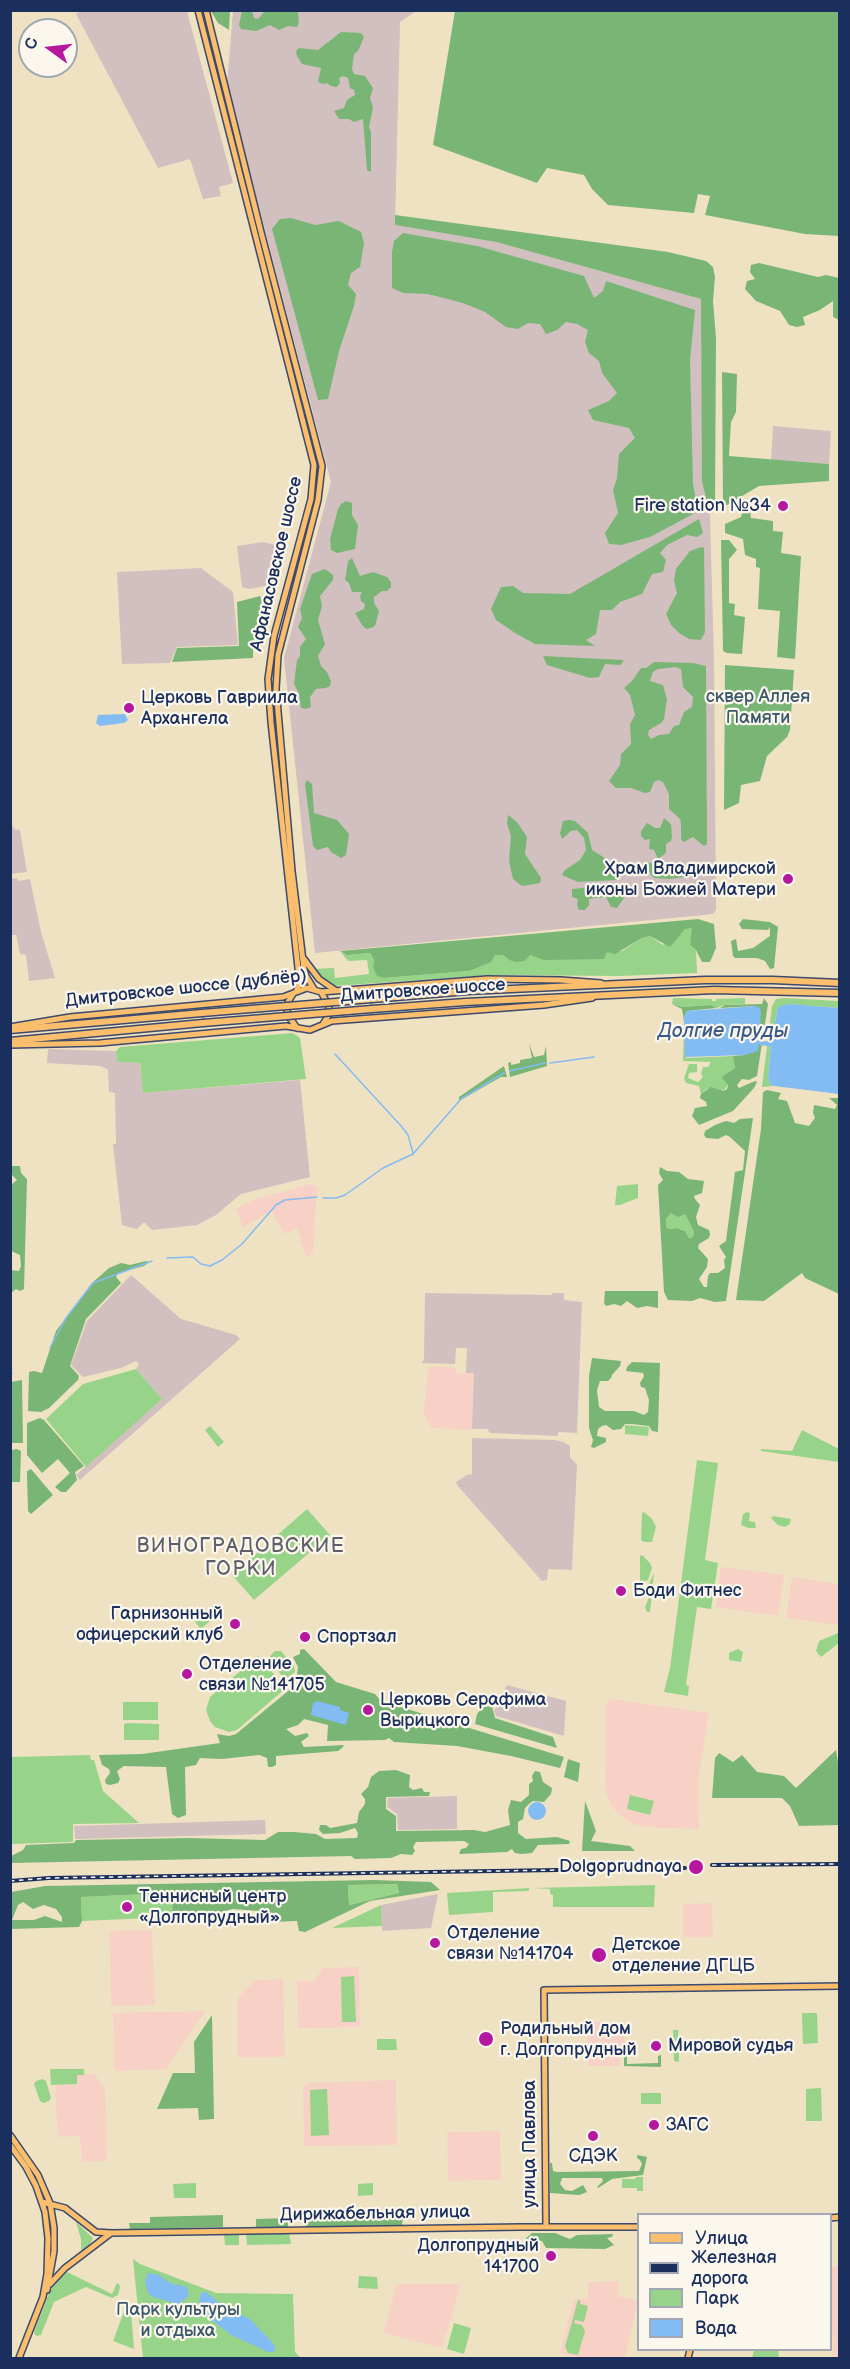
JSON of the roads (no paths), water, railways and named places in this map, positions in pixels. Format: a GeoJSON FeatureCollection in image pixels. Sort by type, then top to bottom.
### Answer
{"type":"FeatureCollection","features":[{"type":"Feature","properties":{"kind":"highway","name":"Дмитровское шоссе"},"geometry":{"type":"LineString","coordinates":[[10,1029],[372,999],[616,984],[747,980],[840,983]]}},
{"type":"Feature","properties":{"kind":"highway","name":"Дмитровское шоссе"},"geometry":{"type":"LineString","coordinates":[[10,1043],[203,1023],[372,1009],[714,990],[840,993]]}},
{"type":"Feature","properties":{"kind":"main road","name":"Афанасовское шоссе"},"geometry":{"type":"LineString","coordinates":[[198,10],[314,465],[311,499],[274,636],[268,679],[299,977],[299,985],[295,992]]}},
{"type":"Feature","properties":{"kind":"main road","name":"Афанасовское шоссе"},"geometry":{"type":"LineString","coordinates":[[206,10],[322,466],[318,500],[282,636],[276,669],[277,721],[303,958],[306,976],[314,989]]}},
{"type":"Feature","properties":{"kind":"main road"},"geometry":{"type":"LineString","coordinates":[[303,958],[319,980],[339,991]]}},
{"type":"Feature","properties":{"kind":"main road","name":"Дмитровское шоссе (дублёр)"},"geometry":{"type":"LineString","coordinates":[[10,1029],[70,1017],[283,997],[307,988],[321,992],[487,979],[561,980],[616,984]]}},
{"type":"Feature","properties":{"kind":"main road"},"geometry":{"type":"LineString","coordinates":[[295,992],[288,1002],[287,1014],[297,1028]]}},
{"type":"Feature","properties":{"kind":"main road"},"geometry":{"type":"LineString","coordinates":[[321,992],[329,1006],[328,1016],[323,1024]]}},
{"type":"Feature","properties":{"kind":"main road"},"geometry":{"type":"LineString","coordinates":[[10,1043],[100,1043],[286,1026],[310,1030],[332,1021],[555,1004],[614,995]]}},
{"type":"Feature","properties":{"kind":"main road","name":"улица Павлова"},"geometry":{"type":"LineString","coordinates":[[546,2227],[544,1990],[840,1986]]}},
{"type":"Feature","properties":{"kind":"main road"},"geometry":{"type":"LineString","coordinates":[[10,2135],[33,2165],[50,2203],[54,2245],[48,2288]]}},
{"type":"Feature","properties":{"kind":"main road"},"geometry":{"type":"LineString","coordinates":[[10,2145],[32,2177],[42,2202],[48,2238],[47,2274],[43,2297]]}},
{"type":"Feature","properties":{"kind":"main road"},"geometry":{"type":"LineString","coordinates":[[43,2186],[65,2208],[96,2232],[98,2243]]}},
{"type":"Feature","properties":{"kind":"main road"},"geometry":{"type":"LineString","coordinates":[[42,2202],[65,2208]]}},
{"type":"Feature","properties":{"kind":"main road","name":"Дирижабельная улица"},"geometry":{"type":"LineString","coordinates":[[96,2232],[637,2227]]}},
{"type":"Feature","properties":{"kind":"main road"},"geometry":{"type":"LineString","coordinates":[[18,2358],[48,2288],[65,2268],[111,2233]]}},
{"type":"Feature","properties":{"kind":"water"},"geometry":{"type":"Polygon","coordinates":[[[125,714],[128,720],[124,723],[100,726],[96,723],[98,715],[125,714]]]}},
{"type":"Feature","properties":{"kind":"water","name":"Долгие пруды"},"geometry":{"type":"Polygon","coordinates":[[[789,1004],[839,1008],[839,1094],[770,1084],[768,1078],[771,1044],[778,1007],[789,1004]]]}},
{"type":"Feature","properties":{"kind":"water","name":"Долгие пруды"},"geometry":{"type":"Polygon","coordinates":[[[756,1006],[761,1012],[758,1051],[745,1055],[685,1057],[684,1017],[687,1011],[756,1006]]]}},
{"type":"Feature","properties":{"kind":"water"},"geometry":{"type":"Polygon","coordinates":[[[317,1701],[340,1707],[340,1710],[349,1713],[346,1725],[311,1715],[313,1703],[317,1701]]]}},
{"type":"Feature","properties":{"kind":"water"},"geometry":{"type":"Polygon","coordinates":[[[537,1802],[543,1805],[546,1811],[543,1817],[537,1820],[531,1817],[528,1811],[531,1805],[537,1802]]]}},
{"type":"Feature","properties":{"kind":"water"},"geometry":{"type":"Polygon","coordinates":[[[148,2273],[159,2275],[170,2283],[187,2287],[189,2296],[178,2304],[153,2297],[148,2293],[145,2282],[148,2273]]]}},
{"type":"Feature","properties":{"kind":"water"},"geometry":{"type":"Polygon","coordinates":[[[206,2292],[226,2308],[250,2319],[271,2341],[275,2347],[274,2352],[268,2352],[231,2335],[208,2317],[201,2309],[199,2302],[201,2293],[206,2292]]]}},
{"type":"Feature","properties":{"kind":"waterway"},"geometry":{"type":"LineString","coordinates":[[760,1043],[771,1044]]}},
{"type":"Feature","properties":{"kind":"waterway"},"geometry":{"type":"LineString","coordinates":[[335,1054],[402,1127],[408,1135],[413,1153]]}},
{"type":"Feature","properties":{"kind":"waterway"},"geometry":{"type":"LineString","coordinates":[[550,1063],[594,1057]]}},
{"type":"Feature","properties":{"kind":"waterway"},"geometry":{"type":"LineString","coordinates":[[510,1071],[545,1063]]}},
{"type":"Feature","properties":{"kind":"waterway"},"geometry":{"type":"LineString","coordinates":[[323,1198],[345,1195],[383,1168],[413,1154],[461,1099],[504,1073]]}},
{"type":"Feature","properties":{"kind":"waterway"},"geometry":{"type":"LineString","coordinates":[[167,1258],[193,1257],[201,1264],[210,1266],[222,1260],[242,1244],[276,1205],[285,1200],[317,1197]]}},
{"type":"Feature","properties":{"kind":"waterway"},"geometry":{"type":"LineString","coordinates":[[50,1348],[66,1318],[93,1283],[152,1261]]}},
{"type":"Feature","properties":{"kind":"railway"},"geometry":{"type":"LineString","coordinates":[[712,1865],[840,1864]]}},
{"type":"Feature","properties":{"kind":"railway"},"geometry":{"type":"LineString","coordinates":[[10,1881],[49,1878],[685,1868]]}},
{"type":"Feature","properties":{"kind":"place","name":"Fire station №34"},"geometry":{"type":"Point","coordinates":[783,506]}},
{"type":"Feature","properties":{"kind":"place","name":"Церковь Гавриила Архангела"},"geometry":{"type":"Point","coordinates":[129,708]}},
{"type":"Feature","properties":{"kind":"place","name":"Храм Владимирской иконы Божией Матери"},"geometry":{"type":"Point","coordinates":[788,879]}},
{"type":"Feature","properties":{"kind":"place","name":"Боди Фитнес"},"geometry":{"type":"Point","coordinates":[621,1591]}},
{"type":"Feature","properties":{"kind":"place","name":"Гарнизонный офицерский клуб"},"geometry":{"type":"Point","coordinates":[235,1624]}},
{"type":"Feature","properties":{"kind":"place","name":"Спортзал"},"geometry":{"type":"Point","coordinates":[305,1637]}},
{"type":"Feature","properties":{"kind":"place","name":"Отделение связи №141705"},"geometry":{"type":"Point","coordinates":[187,1674]}},
{"type":"Feature","properties":{"kind":"place","name":"Церковь Серафима Вырицкого"},"geometry":{"type":"Point","coordinates":[368,1710]}},
{"type":"Feature","properties":{"kind":"place","name":"Dolgoprudnaya"},"geometry":{"type":"Point","coordinates":[696,1867]}},
{"type":"Feature","properties":{"kind":"place","name":"Теннисный центр «Долгопрудный»"},"geometry":{"type":"Point","coordinates":[127,1907]}},
{"type":"Feature","properties":{"kind":"place","name":"Отделение связи №141704"},"geometry":{"type":"Point","coordinates":[435,1943]}},
{"type":"Feature","properties":{"kind":"place","name":"Детское отделение ДГЦБ"},"geometry":{"type":"Point","coordinates":[599,1955]}},
{"type":"Feature","properties":{"kind":"place","name":"Родильный дом г. Долгопрудный"},"geometry":{"type":"Point","coordinates":[486,2039]}},
{"type":"Feature","properties":{"kind":"place","name":"Мировой судья"},"geometry":{"type":"Point","coordinates":[656,2046]}},
{"type":"Feature","properties":{"kind":"place","name":"ЗАГС"},"geometry":{"type":"Point","coordinates":[654,2125]}},
{"type":"Feature","properties":{"kind":"place","name":"СДЭК"},"geometry":{"type":"Point","coordinates":[593,2136]}},
{"type":"Feature","properties":{"kind":"place","name":"Долгопрудный 141700"},"geometry":{"type":"Point","coordinates":[551,2256]}},
{"type":"Feature","properties":{"kind":"district","name":"ВИНОГРАДОВСКИЕ ГОРКИ"},"geometry":{"type":"Point","coordinates":[241,1558]}},
{"type":"Feature","properties":{"kind":"park label","name":"сквер Аллея Памяти"},"geometry":{"type":"Point","coordinates":[758,707]}},
{"type":"Feature","properties":{"kind":"park label","name":"Парк культуры и отдыха"},"geometry":{"type":"Point","coordinates":[178,2320]}}]}
